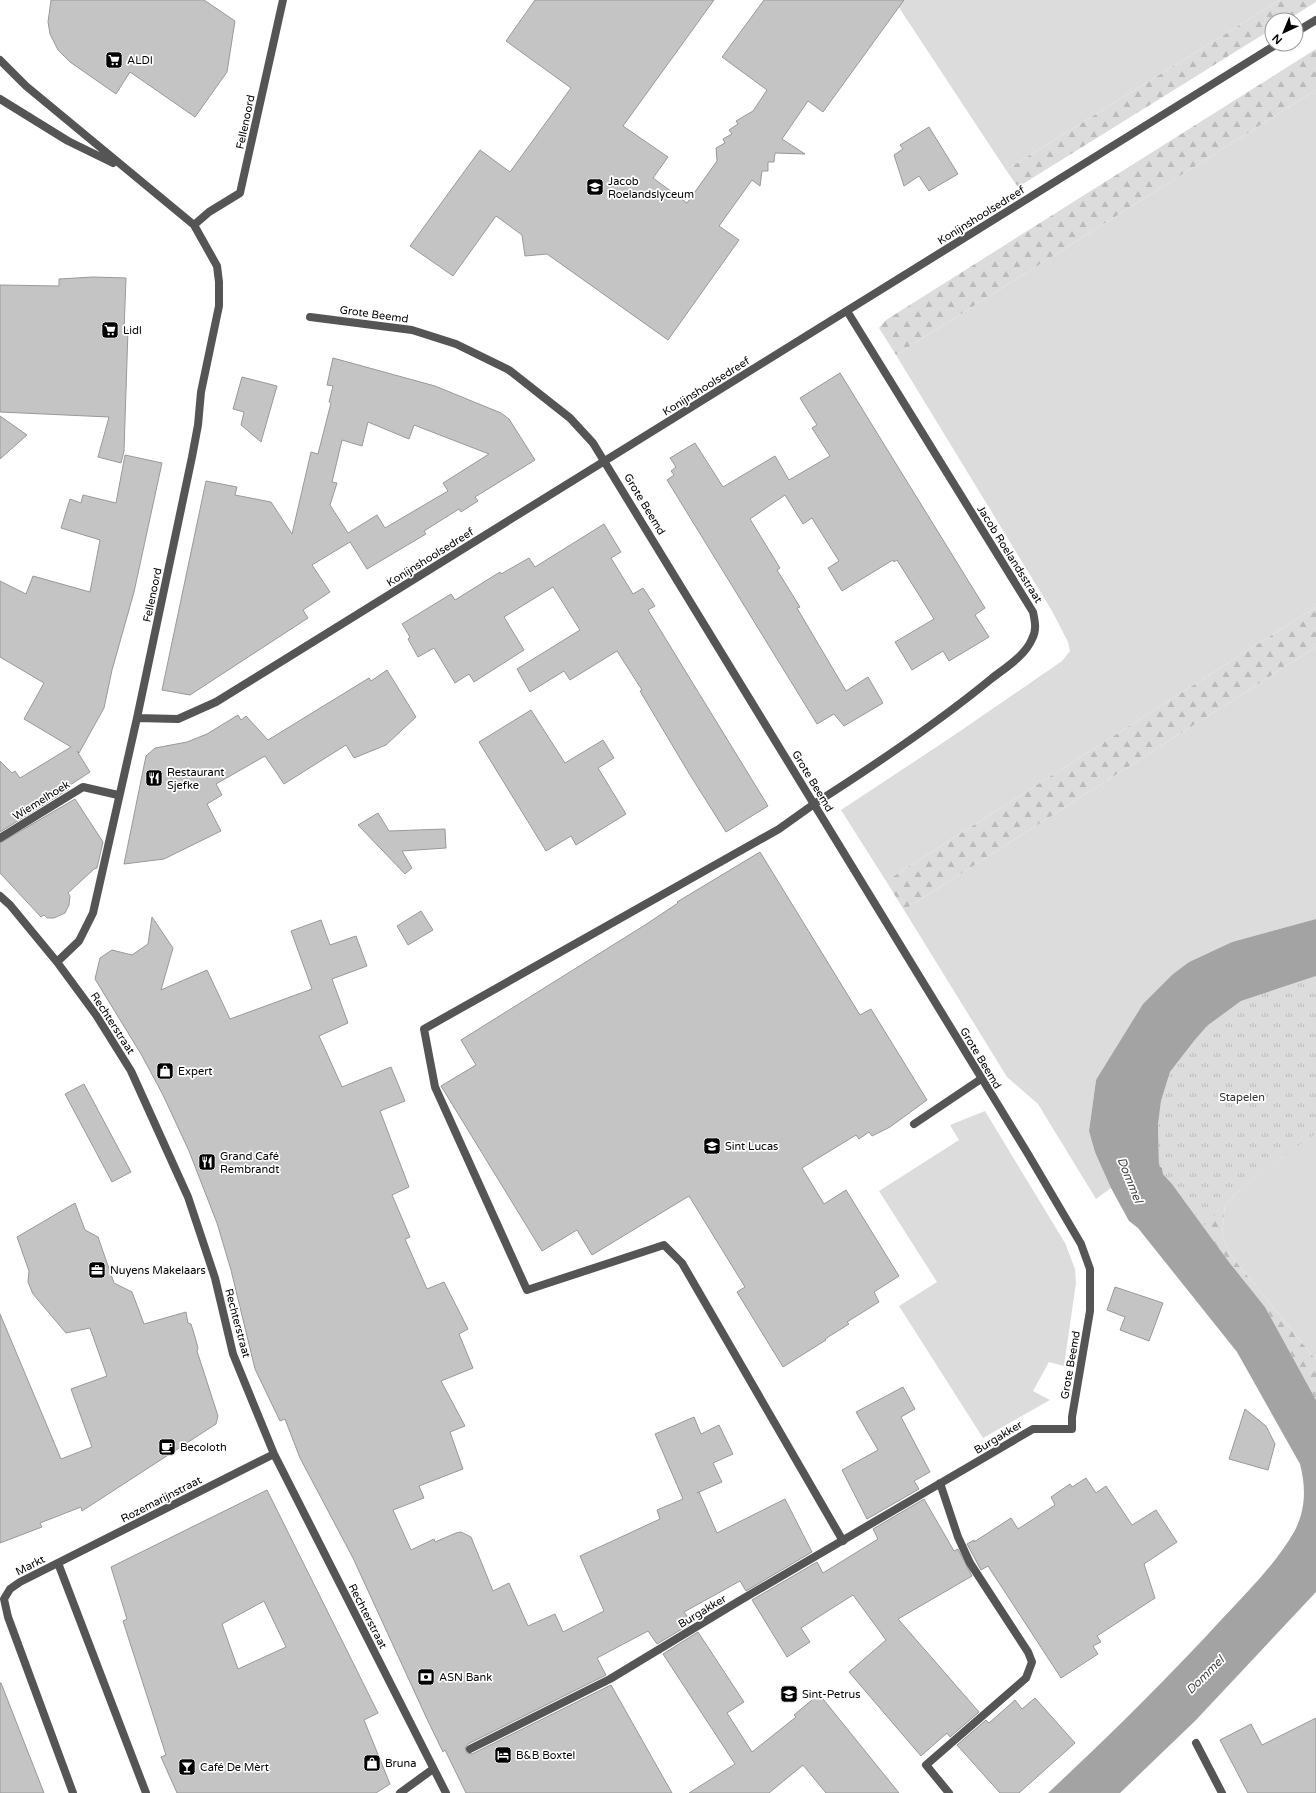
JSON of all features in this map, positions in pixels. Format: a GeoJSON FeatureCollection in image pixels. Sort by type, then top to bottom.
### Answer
{"type":"FeatureCollection","features":[{"type":"Feature","properties":{"kind":"street","name":"Fellenoord"},"geometry":{"type":"LineString","coordinates":[[194,225],[209,212],[240,193],[283,0]]}},
{"type":"Feature","properties":{"kind":"street"},"geometry":{"type":"LineString","coordinates":[[1304,27],[1316,20]]}},
{"type":"Feature","properties":{"kind":"street","name":"Konijnshoolsedreef"},"geometry":{"type":"LineString","coordinates":[[137,718],[178,719],[216,702],[1264,52]]}},
{"type":"Feature","properties":{"kind":"street","name":"Fellenoord"},"geometry":{"type":"LineString","coordinates":[[0,60],[26,86],[194,225],[217,266],[219,282],[219,306],[201,392],[198,425],[192,458],[137,718],[118,795],[93,912],[79,941],[57,962]]}},
{"type":"Feature","properties":{"kind":"street","name":"Fellenoord"},"geometry":{"type":"LineString","coordinates":[[0,99],[68,141],[125,168]]}},
{"type":"Feature","properties":{"kind":"street","name":"Jacob Roelandsstraat"},"geometry":{"type":"LineString","coordinates":[[843,1541],[682,1264],[664,1245],[527,1290],[434,1087],[424,1029],[779,828],[876,764],[961,704],[1024,651],[1032,639],[1036,628],[1033,612],[847,311]]}},
{"type":"Feature","properties":{"kind":"street","name":"Grote Beemd"},"geometry":{"type":"LineString","coordinates":[[310,316],[412,330],[456,344],[509,370],[570,418],[593,443],[1028,1154],[1077,1238],[1090,1269],[1090,1311],[1072,1417],[1072,1429]]}},
{"type":"Feature","properties":{"kind":"street","name":"Wiemelhoek"},"geometry":{"type":"LineString","coordinates":[[0,838],[83,787],[118,795]]}},
{"type":"Feature","properties":{"kind":"street","name":"Rechterstraat"},"geometry":{"type":"LineString","coordinates":[[0,896],[10,905],[57,962],[96,1016],[131,1071],[188,1197],[215,1278],[233,1354],[274,1454],[446,1793]]}},
{"type":"Feature","properties":{"kind":"street"},"geometry":{"type":"LineString","coordinates":[[914,1124],[981,1079]]}},
{"type":"Feature","properties":{"kind":"street","name":"Burgakker"},"geometry":{"type":"LineString","coordinates":[[470,1749],[610,1679],[739,1601],[1033,1429],[1072,1429]]}},
{"type":"Feature","properties":{"kind":"street","name":"Rozemarijnstraat"},"geometry":{"type":"LineString","coordinates":[[58,1563],[274,1454]]}},
{"type":"Feature","properties":{"kind":"street"},"geometry":{"type":"LineString","coordinates":[[940,1483],[958,1536],[970,1563],[1028,1652],[1032,1662],[1026,1678],[926,1765],[949,1793]]}},
{"type":"Feature","properties":{"kind":"street","name":"Markt"},"geometry":{"type":"LineString","coordinates":[[73,1793],[8,1617],[4,1599],[10,1589],[20,1582],[58,1563],[146,1793]]}},
{"type":"Feature","properties":{"kind":"street"},"geometry":{"type":"LineString","coordinates":[[1196,1743],[1222,1793]]}},
{"type":"Feature","properties":{"kind":"street"},"geometry":{"type":"LineString","coordinates":[[400,1793],[433,1769]]}},
{"type":"Feature","properties":{"kind":"green space"},"geometry":{"type":"Polygon","coordinates":[[[894,0],[1280,0],[1006,170],[894,0]]]}},
{"type":"Feature","properties":{"kind":"green space"},"geometry":{"type":"Polygon","coordinates":[[[1280,0],[1316,0],[1316,2],[1300,12],[1264,12],[1264,34],[1018,187],[1006,170],[1280,0]]]}},
{"type":"Feature","properties":{"kind":"green space"},"geometry":{"type":"Polygon","coordinates":[[[1316,49],[1316,90],[896,355],[879,328],[886,320],[1316,49]]]}},
{"type":"Feature","properties":{"kind":"green space"},"geometry":{"type":"Polygon","coordinates":[[[1316,90],[1316,607],[886,881],[841,810],[950,738],[1062,661],[1070,651],[1068,642],[1052,611],[896,355],[1316,90]]]}},
{"type":"Feature","properties":{"kind":"green space"},"geometry":{"type":"Polygon","coordinates":[[[1316,607],[1316,647],[904,910],[886,881],[1316,607]]]}},
{"type":"Feature","properties":{"kind":"green space"},"geometry":{"type":"Polygon","coordinates":[[[1316,647],[1316,919],[1232,942],[1189,962],[1173,974],[1096,1080],[1089,1131],[1111,1188],[1096,1199],[1038,1104],[1007,1077],[904,910],[1316,647]]]}},
{"type":"Feature","properties":{"kind":"green space","name":"Stapelen"},"geometry":{"type":"Polygon","coordinates":[[[1316,976],[1316,1133],[1243,1186],[1204,1226],[1163,1174],[1162,1168],[1159,1166],[1158,1125],[1161,1101],[1170,1072],[1207,1026],[1241,1001],[1316,976]]]}},
{"type":"Feature","properties":{"kind":"green space"},"geometry":{"type":"Polygon","coordinates":[[[985,1111],[1065,1243],[1075,1269],[1076,1283],[1064,1366],[1049,1362],[1033,1391],[1050,1400],[983,1438],[899,1306],[937,1282],[879,1191],[959,1140],[950,1125],[985,1111]]]}},
{"type":"Feature","properties":{"kind":"green space"},"geometry":{"type":"Polygon","coordinates":[[[1316,1133],[1316,1360],[1232,1257],[1222,1235],[1225,1206],[1243,1186],[1316,1133]]]}},
{"type":"Feature","properties":{"kind":"green space"},"geometry":{"type":"Polygon","coordinates":[[[1316,1133],[1243,1186],[1225,1206],[1222,1235],[1232,1257],[1316,1360],[1316,1400],[1265,1307],[1229,1262],[1172,1184],[1316,1133]]]}},
{"type":"Feature","properties":{"kind":"water","name":"Dommel"},"geometry":{"type":"Polygon","coordinates":[[[1316,919],[1316,976],[1241,1001],[1207,1026],[1170,1072],[1161,1101],[1158,1125],[1159,1166],[1162,1168],[1163,1174],[1265,1307],[1316,1400],[1316,1592],[1195,1721],[1120,1793],[1048,1793],[1158,1686],[1260,1578],[1278,1556],[1294,1532],[1301,1515],[1304,1498],[1300,1464],[1237,1352],[1138,1228],[1129,1221],[1111,1188],[1095,1152],[1089,1131],[1096,1080],[1143,1004],[1173,974],[1189,962],[1232,942],[1316,919]]]}},
{"type":"Feature","properties":{"kind":"building"},"geometry":{"type":"Polygon","coordinates":[[[51,0],[204,0],[235,21],[227,72],[195,117],[130,72],[116,94],[70,62],[58,50],[50,34],[48,22],[51,0]]]}},
{"type":"Feature","properties":{"kind":"building"},"geometry":{"type":"Polygon","coordinates":[[[535,0],[714,0],[623,126],[668,157],[653,178],[687,203],[717,161],[716,148],[725,143],[723,139],[732,134],[729,130],[738,124],[736,121],[753,111],[767,90],[722,57],[764,0],[904,0],[823,112],[808,101],[782,139],[805,154],[775,153],[774,162],[768,162],[768,171],[762,171],[760,186],[752,180],[719,226],[739,240],[668,340],[547,254],[525,256],[522,235],[496,216],[453,276],[410,246],[480,150],[510,172],[571,88],[506,41],[535,0]]]}},
{"type":"Feature","properties":{"kind":"building"},"geometry":{"type":"Polygon","coordinates":[[[929,127],[958,174],[929,191],[919,176],[904,186],[894,155],[903,149],[900,145],[929,127]]]}},
{"type":"Feature","properties":{"kind":"building"},"geometry":{"type":"Polygon","coordinates":[[[93,277],[126,278],[124,330],[128,330],[124,451],[121,463],[98,457],[109,417],[0,412],[0,285],[59,286],[59,279],[93,277]]]}},
{"type":"Feature","properties":{"kind":"building"},"geometry":{"type":"Polygon","coordinates":[[[333,358],[435,386],[501,413],[509,419],[535,460],[475,497],[478,501],[461,512],[459,509],[424,531],[426,534],[367,569],[350,542],[312,565],[330,592],[303,610],[308,618],[190,695],[162,690],[206,481],[237,487],[235,495],[271,502],[292,534],[311,452],[318,454],[331,403],[329,402],[333,386],[327,385],[333,358]],[[368,422],[362,446],[342,440],[332,482],[337,483],[330,505],[348,533],[377,515],[385,528],[448,491],[443,483],[489,454],[414,425],[409,439],[368,422]]]}},
{"type":"Feature","properties":{"kind":"building"},"geometry":{"type":"Polygon","coordinates":[[[840,373],[985,608],[975,615],[989,637],[949,661],[943,651],[912,670],[895,642],[934,619],[897,560],[894,562],[893,560],[842,591],[828,568],[839,561],[812,518],[803,524],[785,495],[750,519],[780,568],[777,570],[800,607],[797,608],[846,691],[868,677],[883,703],[844,726],[834,714],[817,724],[667,480],[674,475],[671,471],[676,467],[670,458],[695,443],[723,487],[775,456],[789,480],[830,456],[812,428],[817,425],[800,398],[840,373]]]}},
{"type":"Feature","properties":{"kind":"building"},"geometry":{"type":"Polygon","coordinates":[[[242,377],[277,386],[261,442],[241,425],[244,412],[233,409],[242,377]]]}},
{"type":"Feature","properties":{"kind":"building"},"geometry":{"type":"Polygon","coordinates":[[[0,416],[27,435],[0,459],[0,416]]]}},
{"type":"Feature","properties":{"kind":"building"},"geometry":{"type":"Polygon","coordinates":[[[125,455],[162,463],[134,592],[112,670],[104,708],[79,753],[77,751],[90,772],[67,787],[69,789],[0,832],[0,761],[12,773],[15,771],[20,778],[71,747],[24,719],[44,683],[0,657],[0,581],[26,594],[33,576],[90,592],[100,540],[61,528],[70,499],[81,503],[83,495],[116,503],[125,455]]]}},
{"type":"Feature","properties":{"kind":"building"},"geometry":{"type":"Polygon","coordinates":[[[604,524],[621,552],[611,558],[633,594],[643,588],[655,606],[648,610],[768,806],[726,832],[690,775],[640,691],[642,690],[617,651],[570,680],[564,671],[530,692],[517,669],[580,630],[553,587],[504,617],[524,650],[474,682],[469,674],[455,683],[434,648],[418,657],[408,639],[410,637],[402,624],[451,594],[455,600],[500,572],[501,574],[529,558],[535,567],[604,524]]]}},
{"type":"Feature","properties":{"kind":"building"},"geometry":{"type":"Polygon","coordinates":[[[387,670],[416,717],[386,745],[354,758],[346,745],[284,784],[265,756],[216,784],[222,795],[207,804],[221,831],[164,859],[124,864],[146,756],[155,748],[187,742],[207,734],[238,715],[241,720],[246,716],[268,740],[369,678],[371,681],[387,670]]]}},
{"type":"Feature","properties":{"kind":"building"},"geometry":{"type":"Polygon","coordinates":[[[531,710],[565,763],[603,740],[614,758],[598,768],[626,814],[576,845],[571,836],[546,851],[479,742],[531,710]]]}},
{"type":"Feature","properties":{"kind":"building"},"geometry":{"type":"Polygon","coordinates":[[[75,799],[103,842],[97,868],[94,869],[68,893],[70,896],[69,905],[65,913],[54,918],[47,918],[44,915],[41,917],[0,873],[0,843],[75,799]]]}},
{"type":"Feature","properties":{"kind":"building"},"geometry":{"type":"Polygon","coordinates":[[[378,813],[389,831],[445,829],[446,848],[402,851],[412,868],[405,874],[358,825],[378,813]]]}},
{"type":"Feature","properties":{"kind":"building"},"geometry":{"type":"Polygon","coordinates":[[[760,852],[860,1015],[871,1009],[927,1100],[890,1127],[872,1136],[869,1132],[859,1139],[856,1135],[802,1168],[824,1204],[846,1190],[899,1276],[874,1292],[879,1302],[847,1322],[849,1324],[825,1339],[826,1340],[783,1367],[737,1292],[745,1287],[689,1196],[592,1255],[577,1230],[542,1251],[441,1086],[476,1065],[461,1040],[645,925],[678,903],[677,902],[760,852]]]}},
{"type":"Feature","properties":{"kind":"building"},"geometry":{"type":"Polygon","coordinates":[[[421,911],[433,930],[408,945],[397,926],[421,911]]]}},
{"type":"Feature","properties":{"kind":"building"},"geometry":{"type":"Polygon","coordinates":[[[152,917],[173,948],[161,990],[207,970],[230,1019],[312,989],[291,931],[321,920],[330,945],[356,936],[367,966],[332,979],[348,1023],[319,1036],[342,1087],[391,1067],[405,1101],[380,1111],[409,1187],[392,1195],[410,1237],[405,1239],[427,1289],[444,1282],[468,1329],[459,1334],[473,1368],[441,1381],[465,1426],[450,1432],[463,1469],[419,1486],[424,1498],[393,1510],[411,1550],[434,1539],[435,1542],[456,1533],[461,1532],[471,1537],[493,1591],[509,1583],[528,1626],[555,1614],[563,1632],[604,1611],[580,1556],[660,1519],[657,1510],[683,1499],[655,1434],[694,1417],[701,1434],[719,1425],[733,1454],[713,1463],[722,1482],[699,1492],[717,1533],[785,1499],[812,1552],[746,1591],[740,1581],[684,1612],[692,1623],[657,1644],[648,1631],[597,1658],[606,1675],[468,1744],[465,1748],[467,1753],[472,1754],[611,1685],[672,1793],[466,1793],[445,1750],[443,1752],[427,1719],[353,1558],[300,1458],[285,1419],[280,1421],[255,1369],[231,1270],[217,1223],[189,1151],[163,1095],[141,1054],[95,979],[100,958],[112,950],[132,955],[148,944],[152,917]]]}},
{"type":"Feature","properties":{"kind":"building"},"geometry":{"type":"Polygon","coordinates":[[[84,1084],[131,1172],[112,1182],[65,1094],[84,1084]]]}},
{"type":"Feature","properties":{"kind":"building"},"geometry":{"type":"Polygon","coordinates":[[[75,1203],[85,1230],[98,1237],[114,1283],[132,1292],[144,1324],[186,1312],[188,1323],[191,1324],[198,1348],[197,1351],[218,1416],[216,1424],[82,1511],[81,1507],[40,1523],[42,1527],[0,1543],[0,1314],[61,1459],[92,1447],[71,1389],[107,1376],[90,1328],[66,1333],[33,1294],[28,1282],[29,1271],[17,1237],[75,1203]]]}},
{"type":"Feature","properties":{"kind":"building"},"geometry":{"type":"Polygon","coordinates":[[[1115,1287],[1163,1303],[1149,1341],[1120,1330],[1125,1317],[1107,1310],[1115,1287]]]}},
{"type":"Feature","properties":{"kind":"building"},"geometry":{"type":"Polygon","coordinates":[[[903,1387],[915,1409],[901,1417],[930,1472],[914,1481],[919,1489],[867,1519],[842,1470],[878,1450],[856,1412],[903,1387]]]}},
{"type":"Feature","properties":{"kind":"building"},"geometry":{"type":"Polygon","coordinates":[[[1245,1409],[1266,1426],[1275,1444],[1268,1470],[1229,1459],[1245,1409]]]}},
{"type":"Feature","properties":{"kind":"building"},"geometry":{"type":"Polygon","coordinates":[[[1086,1478],[1096,1493],[1106,1486],[1132,1525],[1156,1510],[1177,1542],[1144,1564],[1155,1598],[1097,1636],[1101,1642],[1093,1646],[1098,1654],[1061,1678],[988,1566],[981,1570],[967,1544],[974,1540],[974,1542],[1011,1518],[1018,1529],[1055,1505],[1051,1497],[1070,1484],[1072,1487],[1086,1478]]]}},
{"type":"Feature","properties":{"kind":"building"},"geometry":{"type":"Polygon","coordinates":[[[267,1490],[378,1713],[364,1720],[390,1784],[376,1793],[177,1793],[161,1757],[166,1755],[123,1621],[127,1619],[111,1567],[267,1490]],[[264,1601],[222,1624],[238,1669],[286,1647],[264,1601]]]}},
{"type":"Feature","properties":{"kind":"building"},"geometry":{"type":"Polygon","coordinates":[[[924,1499],[954,1551],[958,1549],[972,1576],[898,1619],[979,1712],[950,1737],[947,1733],[921,1756],[849,1672],[886,1640],[853,1595],[801,1628],[810,1642],[787,1657],[752,1600],[817,1562],[823,1573],[878,1539],[873,1529],[924,1499]]]}},
{"type":"Feature","properties":{"kind":"building"},"geometry":{"type":"Polygon","coordinates":[[[698,1632],[744,1702],[727,1713],[752,1752],[796,1717],[794,1715],[819,1694],[899,1793],[826,1793],[803,1765],[769,1793],[689,1793],[735,1764],[663,1654],[698,1632]]]}},
{"type":"Feature","properties":{"kind":"building"},"geometry":{"type":"Polygon","coordinates":[[[1,1683],[44,1793],[0,1793],[1,1683]]]}},
{"type":"Feature","properties":{"kind":"building"},"geometry":{"type":"Polygon","coordinates":[[[1035,1698],[1075,1743],[1019,1793],[1000,1793],[957,1745],[986,1720],[989,1723],[1015,1700],[1022,1709],[1035,1698]]]}},
{"type":"Feature","properties":{"kind":"building"},"geometry":{"type":"Polygon","coordinates":[[[1316,1718],[1316,1793],[1248,1793],[1220,1740],[1251,1724],[1262,1745],[1316,1718]]]}},
{"type":"Feature","properties":{"kind":"place","name":"ALDI"},"geometry":{"type":"Point","coordinates":[114,60]}},
{"type":"Feature","properties":{"kind":"place","name":"Jacob Roelandslyceum"},"geometry":{"type":"Point","coordinates":[595,187]}},
{"type":"Feature","properties":{"kind":"place","name":"Lidl"},"geometry":{"type":"Point","coordinates":[110,330]}},
{"type":"Feature","properties":{"kind":"place","name":"Restaurant Sjefke"},"geometry":{"type":"Point","coordinates":[154,778]}},
{"type":"Feature","properties":{"kind":"place","name":"Expert"},"geometry":{"type":"Point","coordinates":[165,1071]}},
{"type":"Feature","properties":{"kind":"place","name":"Sint Lucas"},"geometry":{"type":"Point","coordinates":[712,1146]}},
{"type":"Feature","properties":{"kind":"place","name":"Grand Café Rembrandt"},"geometry":{"type":"Point","coordinates":[207,1162]}},
{"type":"Feature","properties":{"kind":"place","name":"Nuyens Makelaars"},"geometry":{"type":"Point","coordinates":[97,1270]}},
{"type":"Feature","properties":{"kind":"place","name":"Becoloth"},"geometry":{"type":"Point","coordinates":[167,1447]}},
{"type":"Feature","properties":{"kind":"place","name":"ASN Bank"},"geometry":{"type":"Point","coordinates":[426,1677]}},
{"type":"Feature","properties":{"kind":"place","name":"Sint-Petrus"},"geometry":{"type":"Point","coordinates":[789,1694]}},
{"type":"Feature","properties":{"kind":"place","name":"B&B Boxtel"},"geometry":{"type":"Point","coordinates":[503,1755]}},
{"type":"Feature","properties":{"kind":"place","name":"Bruna"},"geometry":{"type":"Point","coordinates":[372,1763]}},
{"type":"Feature","properties":{"kind":"place","name":"Café De Mèrt"},"geometry":{"type":"Point","coordinates":[187,1767]}}]}
